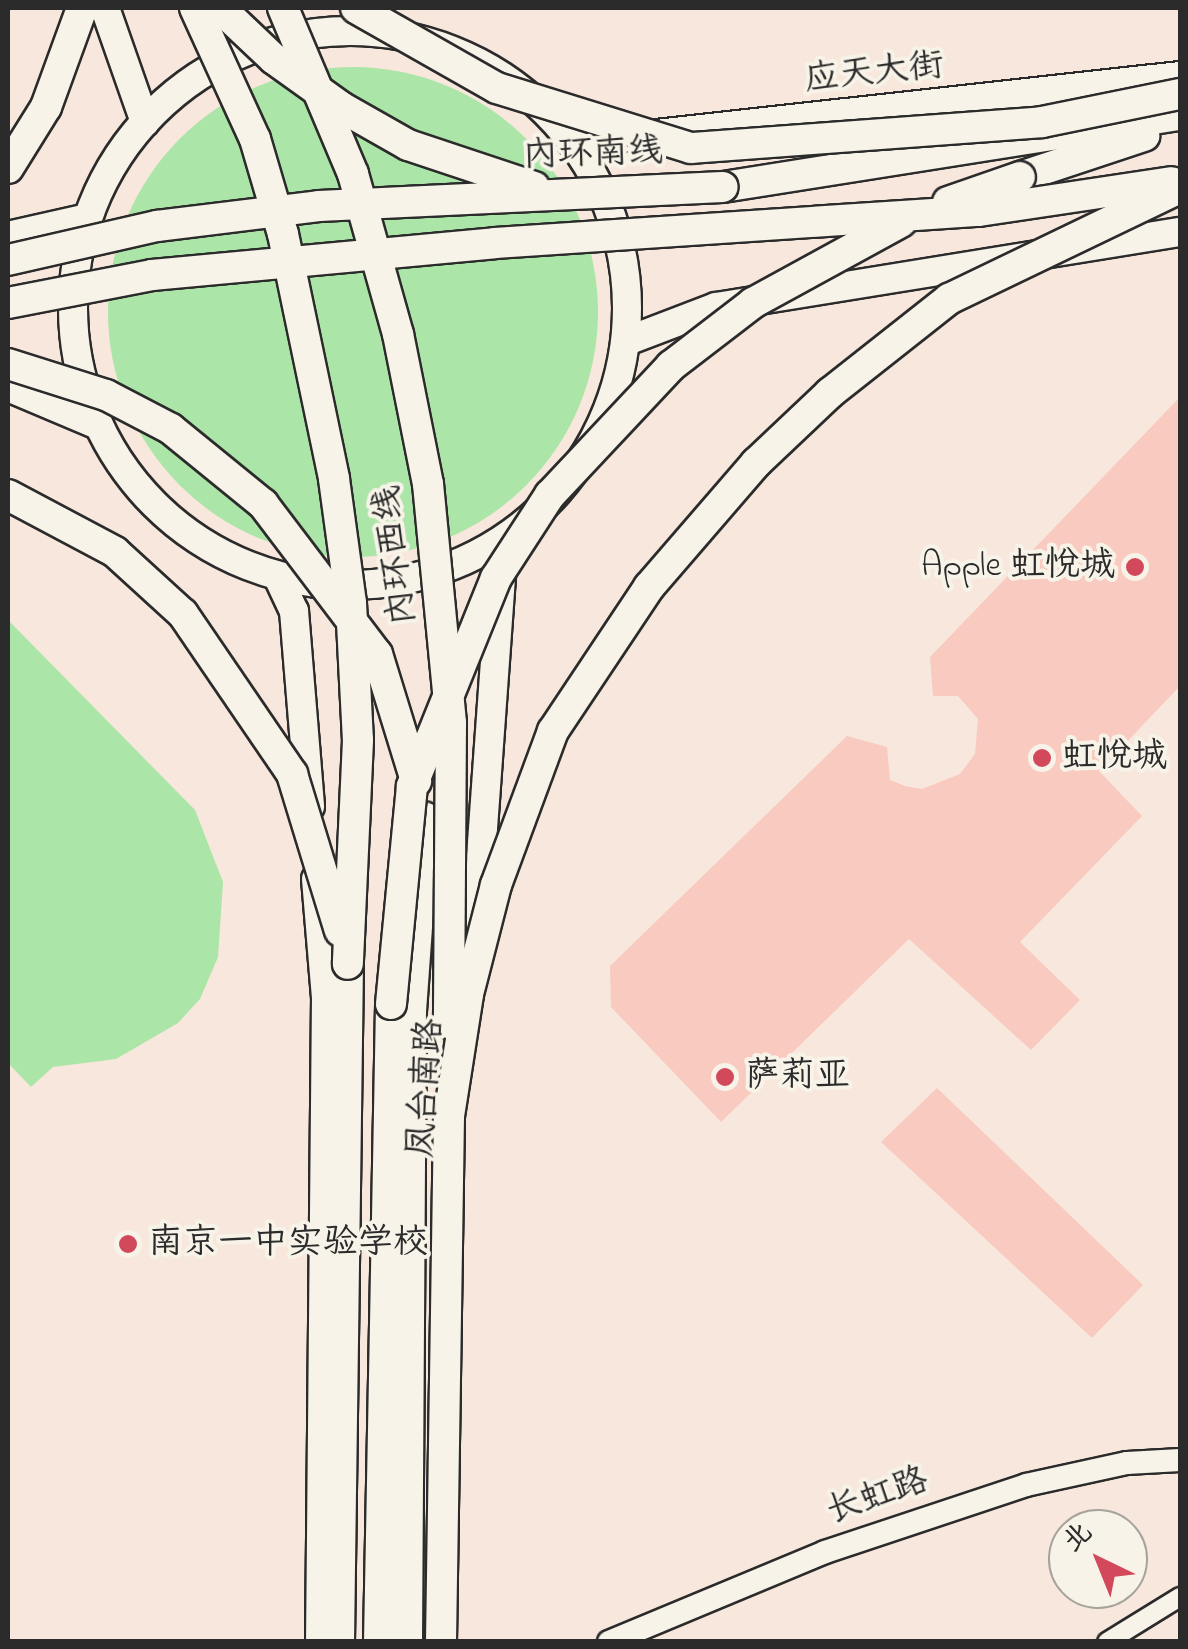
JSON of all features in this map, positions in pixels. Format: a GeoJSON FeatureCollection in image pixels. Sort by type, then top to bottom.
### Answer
{"type":"FeatureCollection","features":[{"type":"Feature","properties":{"kind":"highway"},"geometry":{"type":"LineString","coordinates":[[8,168],[46,108],[82,8]]}},
{"type":"Feature","properties":{"kind":"highway","name":"内环西线"},"geometry":{"type":"LineString","coordinates":[[196,8],[255,139],[283,234],[334,479],[352,603],[358,740],[348,964]]}},
{"type":"Feature","properties":{"kind":"highway"},"geometry":{"type":"LineString","coordinates":[[220,8],[287,69],[408,144],[629,217],[742,226]]}},
{"type":"Feature","properties":{"kind":"highway","name":"内环西线"},"geometry":{"type":"LineString","coordinates":[[283,8],[353,174],[398,334],[428,484],[451,723],[449,1116]]}},
{"type":"Feature","properties":{"kind":"highway"},"geometry":{"type":"LineString","coordinates":[[357,15],[497,88],[691,148],[1042,122],[1180,94]]}},
{"type":"Feature","properties":{"kind":"highway","name":"内环南线"},"geometry":{"type":"LineString","coordinates":[[8,260],[157,226],[319,206],[723,188],[1180,115]]}},
{"type":"Feature","properties":{"kind":"highway"},"geometry":{"type":"LineString","coordinates":[[380,1642],[387,1087],[412,786],[496,578],[550,495],[614,422],[671,366],[753,303],[919,213],[1180,124]]}},
{"type":"Feature","properties":{"kind":"highway"},"geometry":{"type":"LineString","coordinates":[[8,304],[171,273],[742,226],[979,211],[1180,184]]}},
{"type":"Feature","properties":{"kind":"highway"},"geometry":{"type":"LineString","coordinates":[[438,1642],[449,1116],[468,994],[522,808],[553,731],[649,587],[756,463],[888,344],[949,299],[1180,184]]}},
{"type":"Feature","properties":{"kind":"highway"},"geometry":{"type":"LineString","coordinates":[[8,364],[106,396],[216,460],[263,504],[338,598],[378,654],[397,704],[425,818],[411,1011],[407,1642]]}},
{"type":"Feature","properties":{"kind":"highway"},"geometry":{"type":"LineString","coordinates":[[8,494],[116,552],[183,614],[292,774],[348,964],[339,1642]]}},
{"type":"Feature","properties":{"kind":"main road"},"geometry":{"type":"LineString","coordinates":[[105,8],[146,122]]}},
{"type":"Feature","properties":{"kind":"main road"},"geometry":{"type":"LineString","coordinates":[[357,15],[444,46],[517,84],[575,143],[609,204],[627,272],[627,342],[606,418],[564,487],[503,540],[433,574],[356,586],[278,577],[221,555],[171,521],[129,477],[98,425],[80,375],[73,322],[76,269],[88,218],[112,167],[146,122],[223,64],[357,15]]}},
{"type":"Feature","properties":{"kind":"main road","name":"应天大街"},"geometry":{"type":"LineString","coordinates":[[575,143],[1180,76]]}},
{"type":"Feature","properties":{"kind":"main road"},"geometry":{"type":"LineString","coordinates":[[8,236],[88,218]]}},
{"type":"Feature","properties":{"kind":"main road"},"geometry":{"type":"LineString","coordinates":[[627,342],[716,307],[1180,232]]}},
{"type":"Feature","properties":{"kind":"main road"},"geometry":{"type":"LineString","coordinates":[[8,387],[98,425]]}},
{"type":"Feature","properties":{"kind":"main road","name":"凤台南路"},"geometry":{"type":"LineString","coordinates":[[438,1642],[456,1217],[503,540]]}},
{"type":"Feature","properties":{"kind":"main road"},"geometry":{"type":"LineString","coordinates":[[278,577],[294,610],[326,996],[320,1642]]}},
{"type":"Feature","properties":{"kind":"street","name":"长虹路"},"geometry":{"type":"LineString","coordinates":[[609,1642],[825,1552],[1026,1485],[1127,1463],[1180,1460]]}},
{"type":"Feature","properties":{"kind":"street"},"geometry":{"type":"LineString","coordinates":[[1106,1642],[1180,1597]]}},
{"type":"Feature","properties":{"kind":"green space"},"geometry":{"type":"Polygon","coordinates":[[[353,67],[401,72],[447,86],[489,108],[526,139],[557,176],[579,218],[593,264],[598,312],[593,360],[579,406],[557,448],[526,485],[489,516],[447,538],[401,552],[353,557],[305,552],[259,538],[217,516],[180,485],[149,448],[127,406],[113,360],[108,312],[113,264],[127,218],[149,176],[180,139],[217,108],[259,86],[305,72],[353,67]]]}},
{"type":"Feature","properties":{"kind":"green space"},"geometry":{"type":"Polygon","coordinates":[[[8,620],[195,810],[223,882],[218,957],[200,999],[178,1023],[116,1059],[53,1067],[31,1087],[8,1063],[8,620]]]}},
{"type":"Feature","properties":{"kind":"building","name":"虹悦城"},"geometry":{"type":"Polygon","coordinates":[[[1180,397],[1180,686],[1099,771],[1142,816],[1020,942],[1080,1000],[1031,1050],[909,939],[721,1122],[611,1007],[610,966],[847,736],[887,747],[890,780],[905,786],[922,789],[960,774],[975,754],[978,719],[958,696],[933,696],[930,657],[1180,397]]]}},
{"type":"Feature","properties":{"kind":"building"},"geometry":{"type":"Polygon","coordinates":[[[937,1088],[1143,1285],[1092,1338],[881,1142],[937,1088]]]}},
{"type":"Feature","properties":{"kind":"place","name":"Apple 虹悦城"},"geometry":{"type":"Point","coordinates":[1135,567]}},
{"type":"Feature","properties":{"kind":"place","name":"虹悦城"},"geometry":{"type":"Point","coordinates":[1042,758]}},
{"type":"Feature","properties":{"kind":"place","name":"萨莉亚"},"geometry":{"type":"Point","coordinates":[725,1077]}},
{"type":"Feature","properties":{"kind":"place","name":"南京一中实验学校"},"geometry":{"type":"Point","coordinates":[128,1244]}}]}
